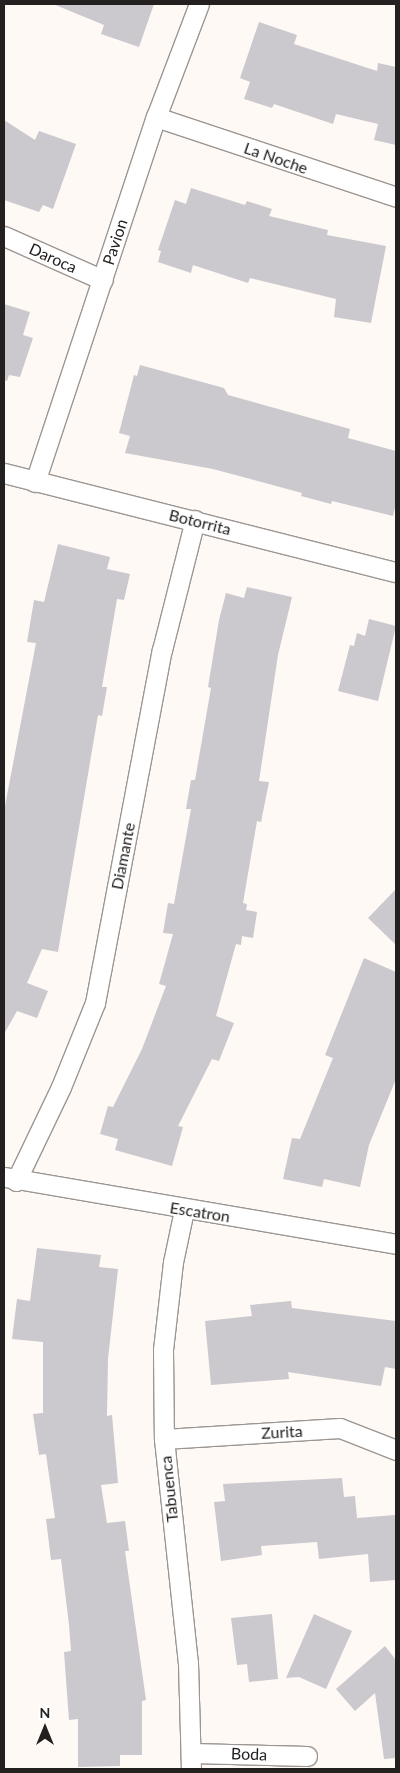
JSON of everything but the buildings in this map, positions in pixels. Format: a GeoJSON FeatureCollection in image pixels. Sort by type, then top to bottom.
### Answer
{"type":"FeatureCollection","features":[{"type":"Feature","properties":{"kind":"street","name":"Pavion"},"geometry":{"type":"LineString","coordinates":[[35,482],[156,117],[199,4]]}},
{"type":"Feature","properties":{"kind":"street","name":"La Noche"},"geometry":{"type":"LineString","coordinates":[[156,117],[396,197]]}},
{"type":"Feature","properties":{"kind":"street","name":"Daroca"},"geometry":{"type":"LineString","coordinates":[[4,236],[103,280]]}},
{"type":"Feature","properties":{"kind":"street","name":"Botorrita"},"geometry":{"type":"LineString","coordinates":[[4,473],[396,572]]}},
{"type":"Feature","properties":{"kind":"street","name":"Diamante"},"geometry":{"type":"LineString","coordinates":[[10,1178],[61,1087],[95,1003],[162,650],[195,520]]}},
{"type":"Feature","properties":{"kind":"street","name":"Escatron"},"geometry":{"type":"LineString","coordinates":[[10,1178],[184,1210],[396,1244]]}},
{"type":"Feature","properties":{"kind":"street","name":"Tabuenca"},"geometry":{"type":"LineString","coordinates":[[184,1210],[173,1262],[163,1350],[164,1439],[188,1663],[192,1761]]}},
{"type":"Feature","properties":{"kind":"street","name":"Zurita"},"geometry":{"type":"LineString","coordinates":[[164,1439],[340,1428],[396,1450]]}},
{"type":"Feature","properties":{"kind":"street","name":"Boda"},"geometry":{"type":"LineString","coordinates":[[192,1761],[307,1756]]}}]}
